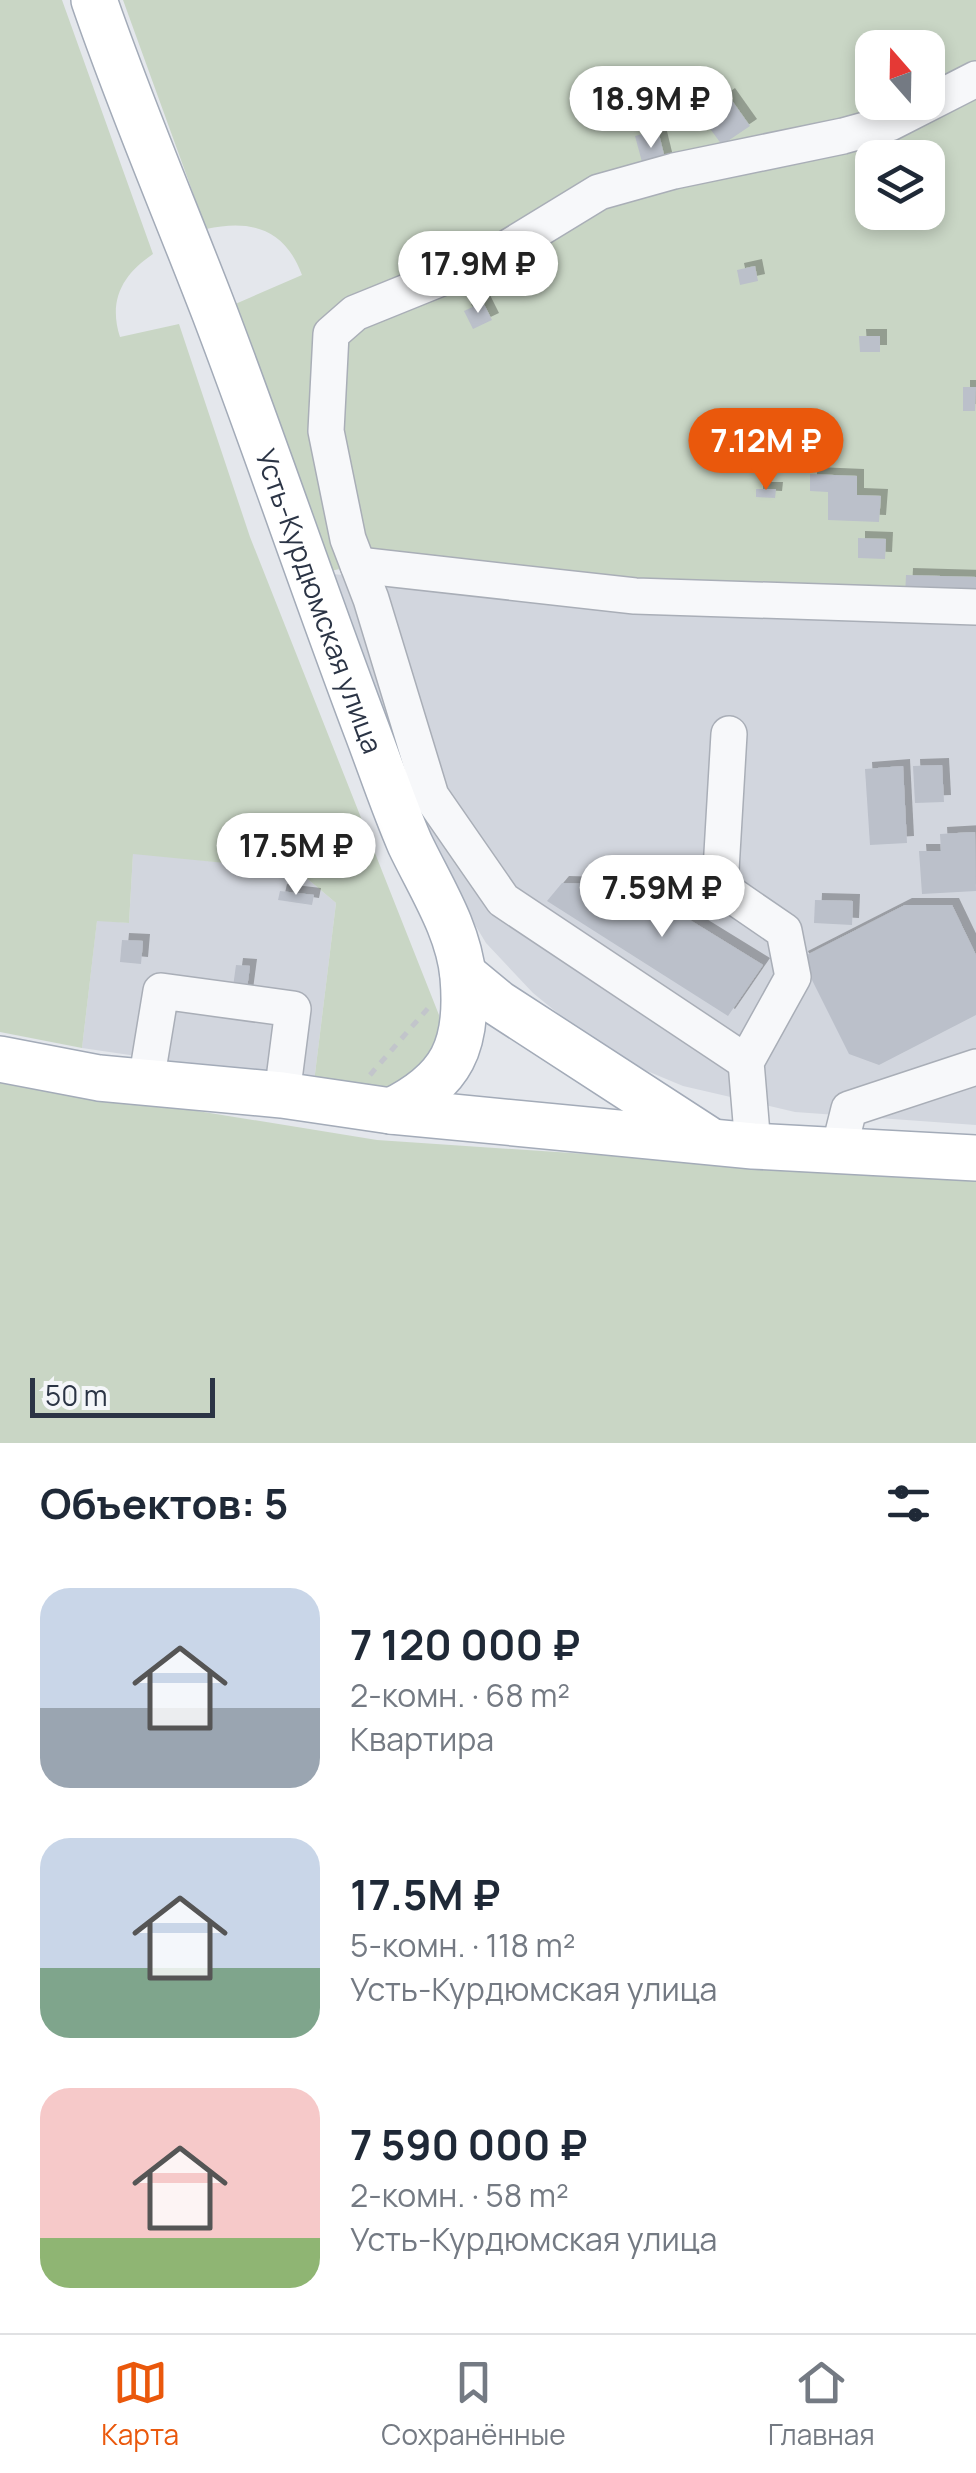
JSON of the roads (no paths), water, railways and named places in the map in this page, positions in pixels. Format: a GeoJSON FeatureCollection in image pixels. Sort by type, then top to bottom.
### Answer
{"type":"FeatureCollection","features":[{"type":"Feature","properties":{"kind":"main road","name":"Усть-Курдюмская улица"},"geometry":{"type":"LineString","coordinates":[[94,0],[122,82],[214,311],[307,572],[409,840],[450,927],[448,988],[459,1042],[448,1070],[422,1096],[380,1094]]}},
{"type":"Feature","properties":{"kind":"main road"},"geometry":{"type":"LineString","coordinates":[[448,988],[498,1003],[574,1054],[733,1144]]}},
{"type":"Feature","properties":{"kind":"main road"},"geometry":{"type":"LineString","coordinates":[[0,1058],[100,1078],[282,1095],[380,1094],[733,1144],[976,1158]]}},
{"type":"Feature","properties":{"kind":"lane"},"geometry":{"type":"LineString","coordinates":[[746,1062],[503,900],[431,796],[348,539],[326,432],[331,334],[356,313],[490,258],[599,192],[674,171],[890,123],[976,79]]}},
{"type":"Feature","properties":{"kind":"lane"},"geometry":{"type":"LineString","coordinates":[[358,565],[634,596],[976,608]]}},
{"type":"Feature","properties":{"kind":"lane"},"geometry":{"type":"LineString","coordinates":[[730,734],[720,887],[784,931],[793,977],[746,1062],[733,1144]]}},
{"type":"Feature","properties":{"kind":"lane"},"geometry":{"type":"LineString","coordinates":[[146,1082],[161,990],[292,1008],[282,1095]]}},
{"type":"Feature","properties":{"kind":"lane"},"geometry":{"type":"LineString","coordinates":[[838,1153],[848,1109],[976,1067]]}}]}
